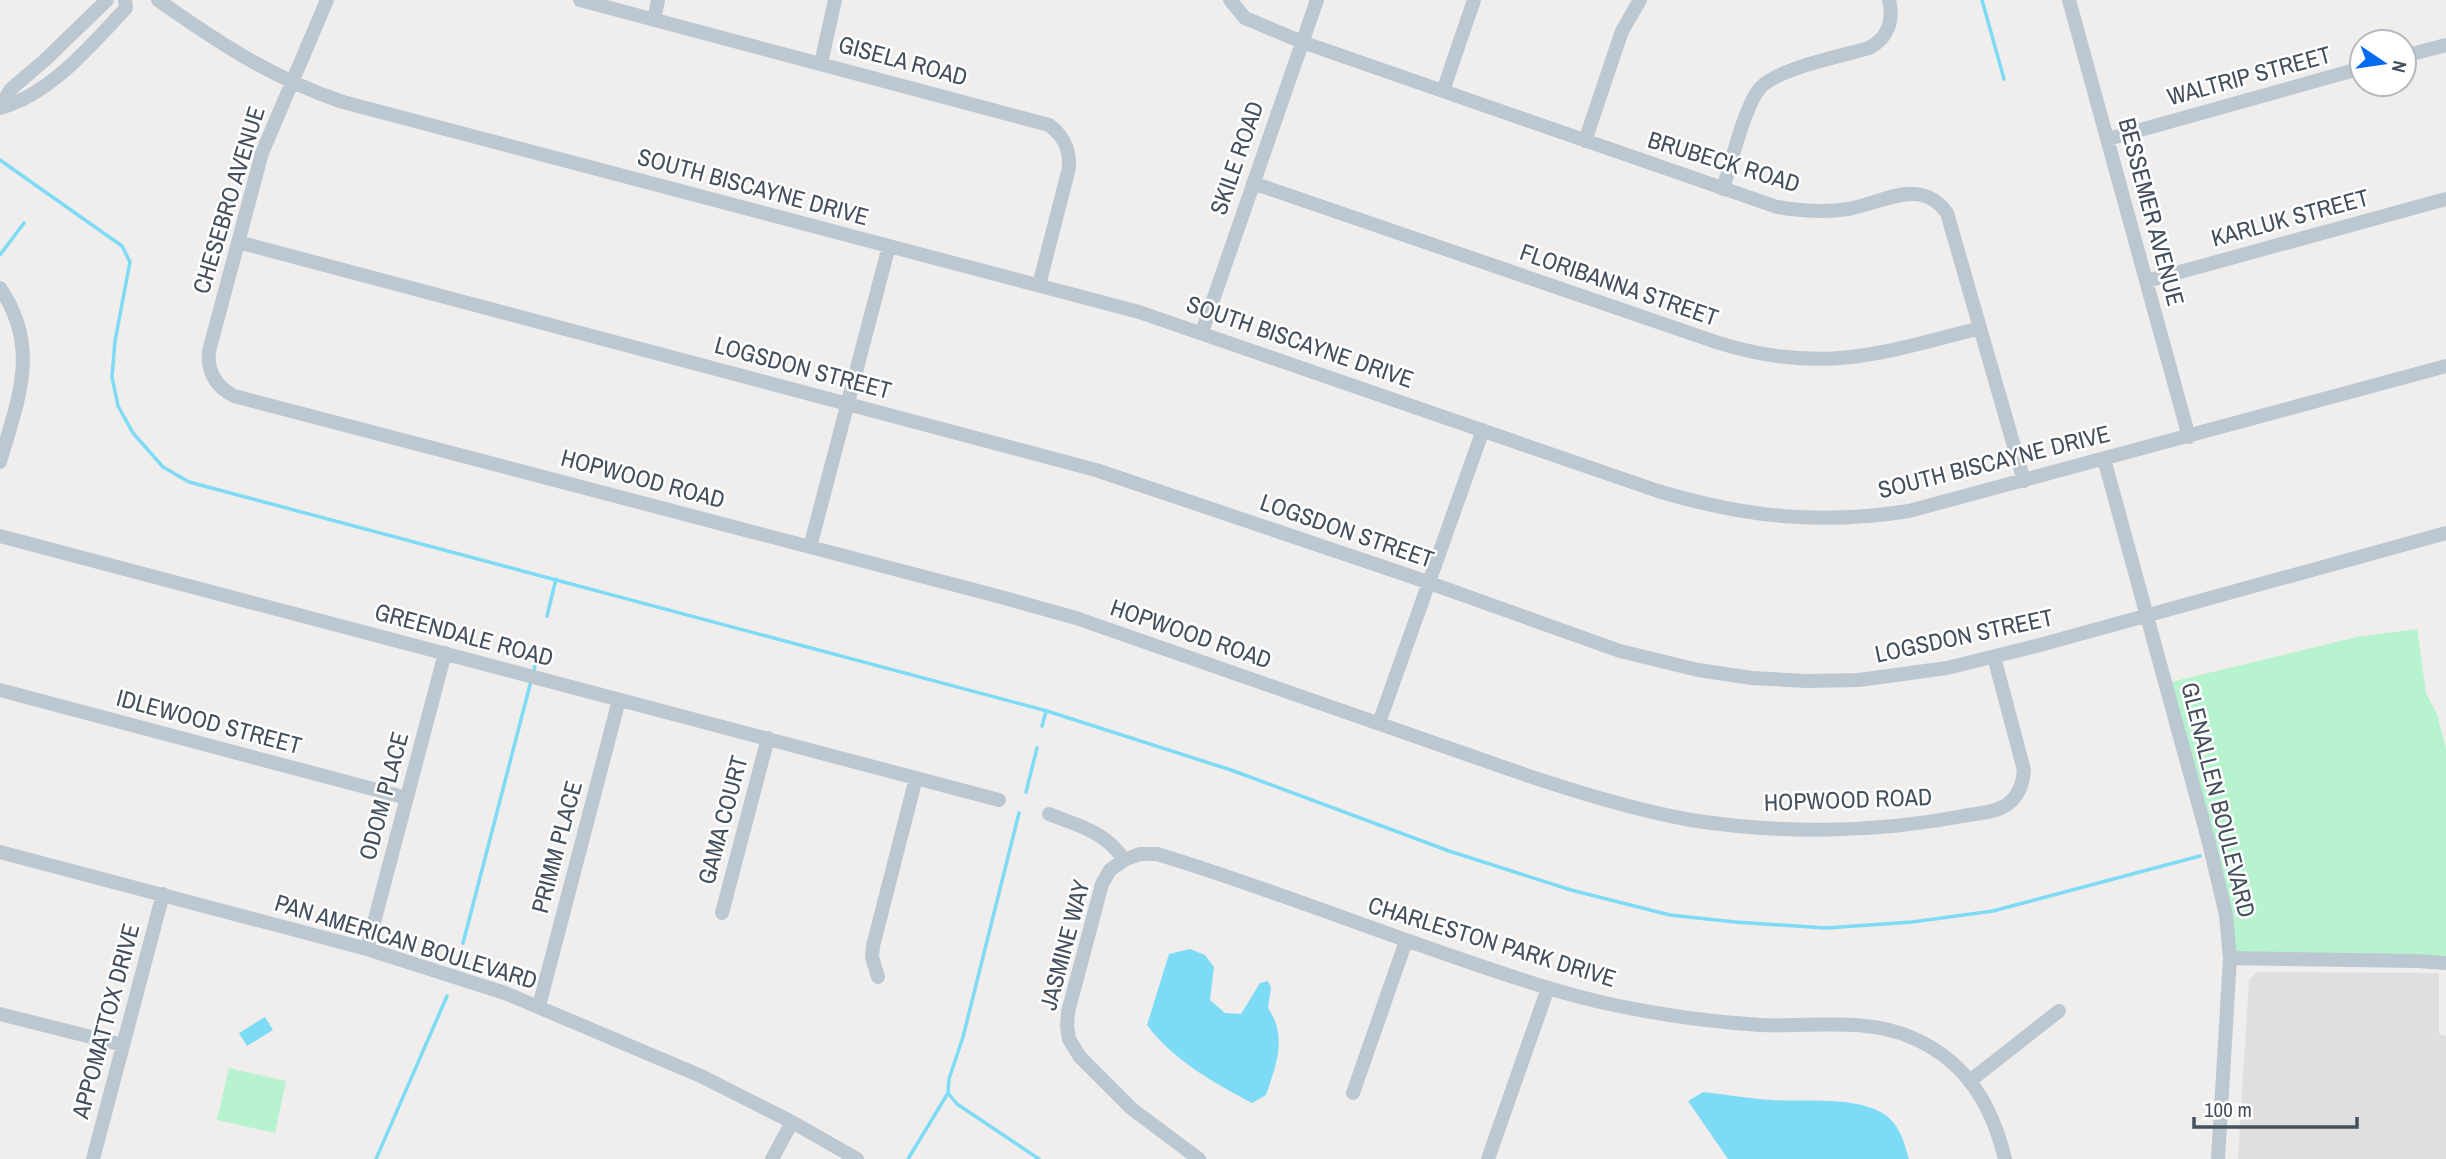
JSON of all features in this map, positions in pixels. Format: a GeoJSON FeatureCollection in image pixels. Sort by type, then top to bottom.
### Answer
{"type":"FeatureCollection","features":[{"type":"Feature","properties":{"kind":"street"},"geometry":{"type":"LineString","coordinates":[[0,108],[11,89],[45,61],[107,0]]}},
{"type":"Feature","properties":{"kind":"street"},"geometry":{"type":"LineString","coordinates":[[0,108],[12,105],[43,86],[79,56],[126,8],[125,0]]}},
{"type":"Feature","properties":{"kind":"street","name":"SOUTH BISCAYNE DRIVE"},"geometry":{"type":"LineString","coordinates":[[159,0],[227,48],[291,83],[363,108],[1139,312],[1667,494],[1706,505],[1765,516],[1825,518],[1885,514],[1935,505],[2446,366]]}},
{"type":"Feature","properties":{"kind":"street","name":"CHESEBRO AVENUE"},"geometry":{"type":"LineString","coordinates":[[214,379],[208,363],[209,351],[262,153],[327,0]]}},
{"type":"Feature","properties":{"kind":"street","name":"GISELA ROAD"},"geometry":{"type":"LineString","coordinates":[[580,0],[1038,121],[1056,131],[1068,149],[1069,168],[1039,285]]}},
{"type":"Feature","properties":{"kind":"street"},"geometry":{"type":"LineString","coordinates":[[654,20],[658,0]]}},
{"type":"Feature","properties":{"kind":"street"},"geometry":{"type":"LineString","coordinates":[[821,63],[835,0]]}},
{"type":"Feature","properties":{"kind":"street","name":"BRUBECK ROAD"},"geometry":{"type":"LineString","coordinates":[[1230,0],[1245,18],[1302,42],[1777,207],[1814,212],[1850,209],[1914,193],[1933,198],[1947,213],[2024,481]]}},
{"type":"Feature","properties":{"kind":"street","name":"SKILE ROAD"},"geometry":{"type":"LineString","coordinates":[[1202,332],[1317,0]]}},
{"type":"Feature","properties":{"kind":"street"},"geometry":{"type":"LineString","coordinates":[[1443,91],[1474,0]]}},
{"type":"Feature","properties":{"kind":"street"},"geometry":{"type":"LineString","coordinates":[[1585,141],[1622,31],[1640,0]]}},
{"type":"Feature","properties":{"kind":"street"},"geometry":{"type":"LineString","coordinates":[[1723,189],[1751,103],[1758,90],[1779,74],[1877,44],[1888,29],[1891,13],[1889,0]]}},
{"type":"Feature","properties":{"kind":"street","name":"BESSEMER AVENUE"},"geometry":{"type":"LineString","coordinates":[[2069,0],[2189,437]]}},
{"type":"Feature","properties":{"kind":"street"},"geometry":{"type":"LineString","coordinates":[[2418,53],[2446,45]]}},
{"type":"Feature","properties":{"kind":"street","name":"WALTRIP STREET"},"geometry":{"type":"LineString","coordinates":[[2108,139],[2348,72]]}},
{"type":"Feature","properties":{"kind":"street","name":"FLORIBANNA STREET"},"geometry":{"type":"LineString","coordinates":[[1253,183],[1757,354],[1804,360],[1850,359],[1980,328]]}},
{"type":"Feature","properties":{"kind":"street","name":"KARLUK STREET"},"geometry":{"type":"LineString","coordinates":[[2147,281],[2446,199]]}},
{"type":"Feature","properties":{"kind":"street","name":"LOGSDON STREET"},"geometry":{"type":"LineString","coordinates":[[238,242],[1096,470],[1620,651],[1698,670],[1752,678],[1807,681],[1873,679],[1947,668],[2446,533]]}},
{"type":"Feature","properties":{"kind":"street"},"geometry":{"type":"LineString","coordinates":[[810,547],[889,246]]}},
{"type":"Feature","properties":{"kind":"street"},"geometry":{"type":"LineString","coordinates":[[0,288],[15,313],[24,355],[20,390],[0,462]]}},
{"type":"Feature","properties":{"kind":"street","name":"HOPWOOD ROAD"},"geometry":{"type":"LineString","coordinates":[[214,379],[234,396],[1076,618],[1595,798],[1670,816],[1726,824],[1821,829],[1919,823],[1996,810],[2009,804],[2024,778],[2022,761],[1994,657]]}},
{"type":"Feature","properties":{"kind":"street"},"geometry":{"type":"LineString","coordinates":[[1379,723],[1483,430]]}},
{"type":"Feature","properties":{"kind":"street","name":"GLENALLEN BOULEVARD"},"geometry":{"type":"LineString","coordinates":[[2104,459],[2222,894],[2230,958],[2218,1159]]}},
{"type":"Feature","properties":{"kind":"street","name":"GREENDALE ROAD"},"geometry":{"type":"LineString","coordinates":[[0,536],[916,778]]}},
{"type":"Feature","properties":{"kind":"street","name":"ODOM PLACE"},"geometry":{"type":"LineString","coordinates":[[367,949],[445,653]]}},
{"type":"Feature","properties":{"kind":"street","name":"IDLEWOOD STREET"},"geometry":{"type":"LineString","coordinates":[[0,690],[407,798]]}},
{"type":"Feature","properties":{"kind":"street","name":"PRIMM PLACE"},"geometry":{"type":"LineString","coordinates":[[539,1006],[619,700]]}},
{"type":"Feature","properties":{"kind":"street","name":"GAMA COURT"},"geometry":{"type":"LineString","coordinates":[[722,913],[768,738]]}},
{"type":"Feature","properties":{"kind":"street"},"geometry":{"type":"LineString","coordinates":[[878,978],[872,957],[873,946],[916,778],[999,800]]}},
{"type":"Feature","properties":{"kind":"street"},"geometry":{"type":"LineString","coordinates":[[1049,814],[1104,836],[1124,860]]}},
{"type":"Feature","properties":{"kind":"street","name":"PAN AMERICAN BOULEVARD"},"geometry":{"type":"LineString","coordinates":[[0,852],[367,949],[539,1006],[701,1076],[792,1122],[857,1159]]}},
{"type":"Feature","properties":{"kind":"street","name":"CHARLESTON PARK DRIVE"},"geometry":{"type":"LineString","coordinates":[[1124,860],[1146,853],[1157,854],[1548,988],[1615,1005],[1708,1020],[1758,1025],[1878,1027],[1905,1034],[1934,1048],[1971,1080],[1990,1112],[2005,1159]]}},
{"type":"Feature","properties":{"kind":"street","name":"JASMINE WAY"},"geometry":{"type":"LineString","coordinates":[[1124,860],[1110,870],[1102,884],[1069,1012],[1068,1033],[1077,1053],[1132,1109],[1199,1159]]}},
{"type":"Feature","properties":{"kind":"street","name":"APPOMATTOX DRIVE"},"geometry":{"type":"LineString","coordinates":[[93,1159],[163,894]]}},
{"type":"Feature","properties":{"kind":"street"},"geometry":{"type":"LineString","coordinates":[[1353,1093],[1406,941]]}},
{"type":"Feature","properties":{"kind":"street"},"geometry":{"type":"LineString","coordinates":[[2230,958],[2446,963]]}},
{"type":"Feature","properties":{"kind":"street"},"geometry":{"type":"LineString","coordinates":[[1488,1159],[1548,988]]}},
{"type":"Feature","properties":{"kind":"street"},"geometry":{"type":"LineString","coordinates":[[1971,1080],[2059,1011]]}},
{"type":"Feature","properties":{"kind":"street"},"geometry":{"type":"LineString","coordinates":[[0,1014],[123,1045]]}},
{"type":"Feature","properties":{"kind":"street"},"geometry":{"type":"LineString","coordinates":[[772,1159],[792,1122]]}},
{"type":"Feature","properties":{"kind":"shaded area"},"geometry":{"type":"Polygon","coordinates":[[[2257,972],[2439,973],[2439,1034],[2446,1036],[2446,1159],[2238,1159],[2249,980],[2257,972]]]}},
{"type":"Feature","properties":{"kind":"green space"},"geometry":{"type":"Polygon","coordinates":[[[2417,629],[2426,693],[2437,714],[2446,749],[2446,957],[2236,953],[2232,914],[2171,682],[2357,637],[2417,629]]]}},
{"type":"Feature","properties":{"kind":"green space"},"geometry":{"type":"Polygon","coordinates":[[[229,1068],[286,1081],[275,1133],[217,1120],[229,1068]]]}},
{"type":"Feature","properties":{"kind":"water"},"geometry":{"type":"Polygon","coordinates":[[[1190,949],[1205,955],[1214,967],[1210,1000],[1225,1013],[1241,1014],[1260,983],[1268,981],[1271,988],[1268,1008],[1278,1030],[1278,1051],[1266,1095],[1252,1103],[1182,1060],[1157,1038],[1147,1025],[1169,954],[1190,949]]]}},
{"type":"Feature","properties":{"kind":"water"},"geometry":{"type":"Polygon","coordinates":[[[265,1017],[273,1030],[247,1046],[239,1033],[265,1017]]]}},
{"type":"Feature","properties":{"kind":"water"},"geometry":{"type":"Polygon","coordinates":[[[1703,1092],[1763,1099],[1832,1101],[1863,1105],[1877,1110],[1892,1121],[1909,1159],[1728,1159],[1688,1101],[1703,1092]]]}},
{"type":"Feature","properties":{"kind":"waterway"},"geometry":{"type":"LineString","coordinates":[[1982,0],[2004,79]]}},
{"type":"Feature","properties":{"kind":"waterway"},"geometry":{"type":"LineString","coordinates":[[0,160],[122,246],[130,262],[115,341],[112,377],[118,406],[133,433],[163,467],[189,482],[1047,711],[1231,770],[1449,851],[1571,890],[1670,915],[1826,928],[1912,922],[1993,911],[2200,856]]}},
{"type":"Feature","properties":{"kind":"waterway"},"geometry":{"type":"LineString","coordinates":[[0,255],[24,223]]}},
{"type":"Feature","properties":{"kind":"waterway"},"geometry":{"type":"LineString","coordinates":[[547,616],[556,579]]}},
{"type":"Feature","properties":{"kind":"waterway"},"geometry":{"type":"LineString","coordinates":[[533,674],[537,656]]}},
{"type":"Feature","properties":{"kind":"waterway"},"geometry":{"type":"LineString","coordinates":[[463,943],[531,681]]}},
{"type":"Feature","properties":{"kind":"waterway"},"geometry":{"type":"LineString","coordinates":[[1042,726],[1046,711]]}},
{"type":"Feature","properties":{"kind":"waterway"},"geometry":{"type":"LineString","coordinates":[[1026,792],[1037,748]]}},
{"type":"Feature","properties":{"kind":"waterway"},"geometry":{"type":"LineString","coordinates":[[1019,813],[963,1037],[949,1079],[948,1093],[957,1104],[1039,1159]]}},
{"type":"Feature","properties":{"kind":"waterway"},"geometry":{"type":"LineString","coordinates":[[376,1159],[447,996]]}},
{"type":"Feature","properties":{"kind":"waterway"},"geometry":{"type":"LineString","coordinates":[[908,1159],[948,1093]]}}]}
